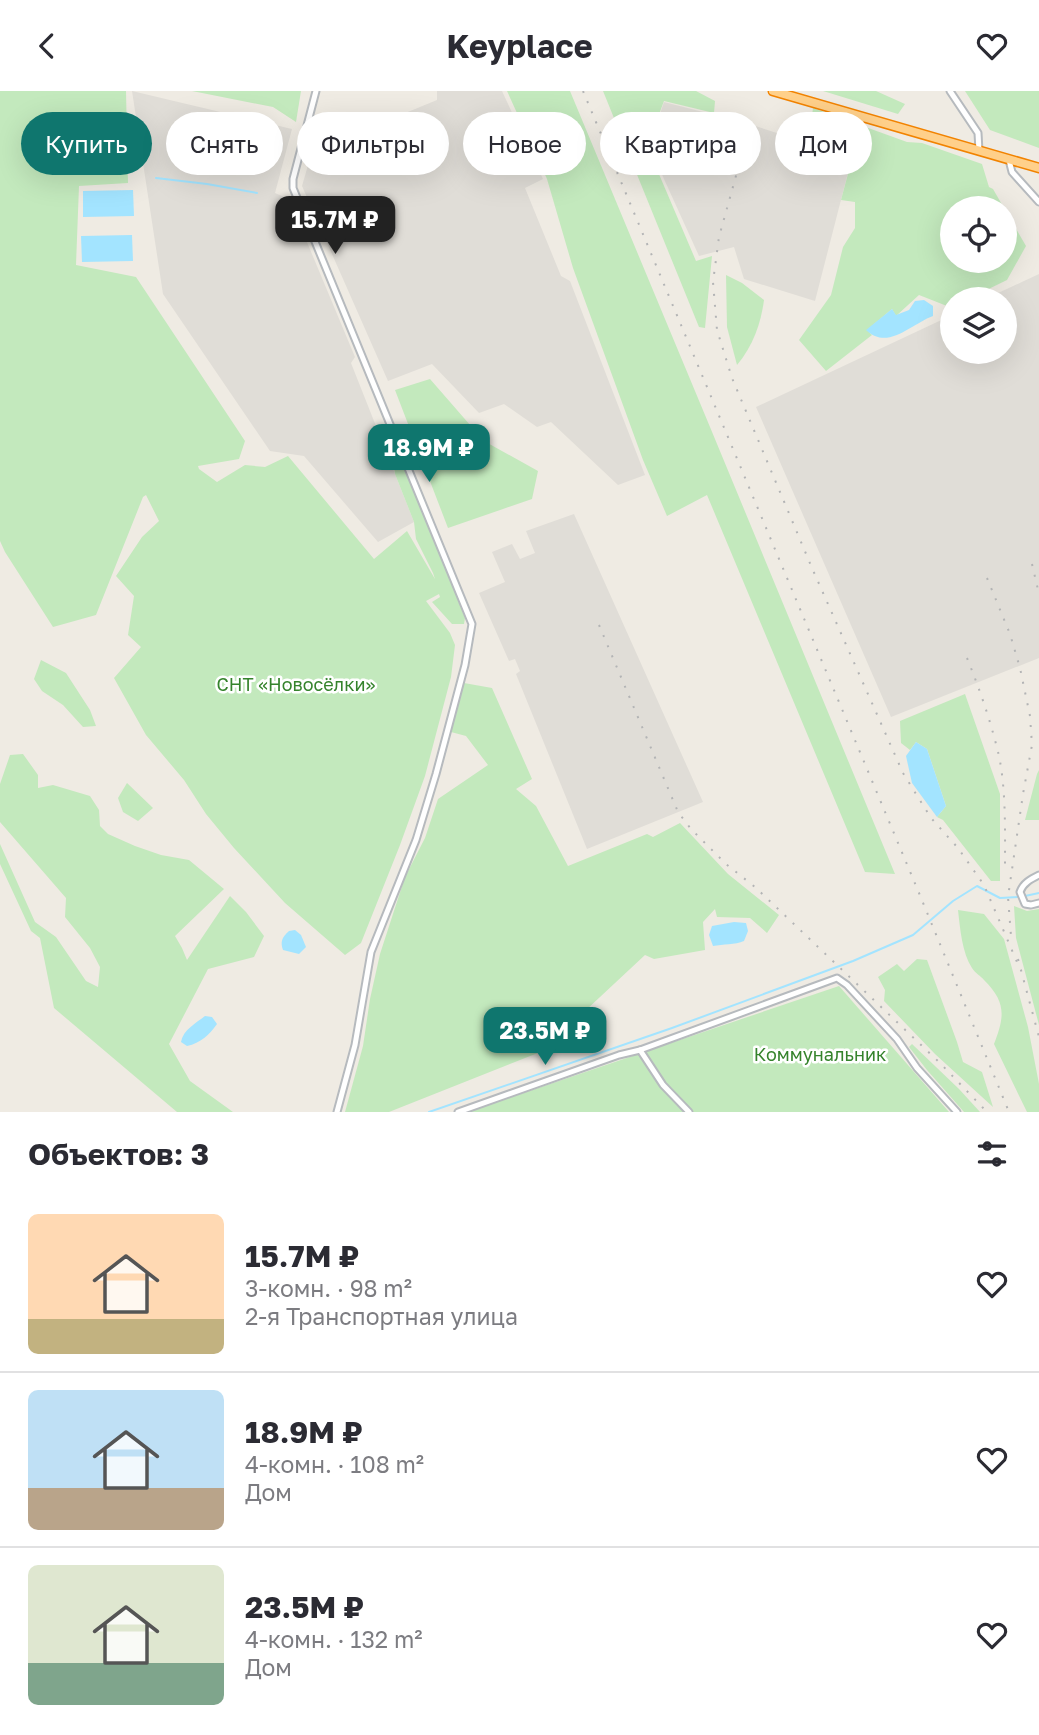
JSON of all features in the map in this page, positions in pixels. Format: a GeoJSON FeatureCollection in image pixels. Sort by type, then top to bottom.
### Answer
{"type":"FeatureCollection","features":[{"type":"Feature","properties":{"kind":"highway"},"geometry":{"type":"LineString","coordinates":[[773,91],[1039,168]]}},
{"type":"Feature","properties":{"kind":"street"},"geometry":{"type":"LineString","coordinates":[[316,91],[292,184],[472,624],[464,665],[416,840],[371,952],[355,1045],[337,1112]]}},
{"type":"Feature","properties":{"kind":"street"},"geometry":{"type":"LineString","coordinates":[[950,91],[978,134],[979,151]]}},
{"type":"Feature","properties":{"kind":"street"},"geometry":{"type":"LineString","coordinates":[[1009,159],[1012,171],[1039,202]]}},
{"type":"Feature","properties":{"kind":"street"},"geometry":{"type":"LineString","coordinates":[[1039,875],[1021,888],[1020,892],[1025,904],[1039,903]]}},
{"type":"Feature","properties":{"kind":"street"},"geometry":{"type":"LineString","coordinates":[[457,1112],[640,1050],[837,978],[847,985],[897,1039],[917,1068],[957,1112]]}},
{"type":"Feature","properties":{"kind":"street"},"geometry":{"type":"LineString","coordinates":[[640,1050],[663,1086],[689,1112]]}},
{"type":"Feature","properties":{"kind":"shaded area"},"geometry":{"type":"Polygon","coordinates":[[[132,91],[220,112],[166,112],[166,175],[280,175],[275,193],[289,199],[355,357],[351,363],[414,522],[378,542],[304,456],[270,451],[163,294],[145,175],[152,175],[152,112],[135,112],[132,91]]]}},
{"type":"Feature","properties":{"kind":"shaded area"},"geometry":{"type":"Polygon","coordinates":[[[437,91],[502,91],[512,112],[463,112],[463,175],[541,175],[543,179],[525,188],[561,276],[570,281],[645,475],[618,485],[551,422],[537,427],[504,404],[479,413],[432,364],[388,381],[302,186],[305,175],[449,175],[449,112],[408,112],[437,100],[437,91]]]}},
{"type":"Feature","properties":{"kind":"shaded area"},"geometry":{"type":"Polygon","coordinates":[[[664,102],[703,112],[661,112],[664,102]]]}},
{"type":"Feature","properties":{"kind":"shaded area"},"geometry":{"type":"Polygon","coordinates":[[[283,127],[292,129],[283,163],[283,127]]]}},
{"type":"Feature","properties":{"kind":"shaded area"},"geometry":{"type":"Polygon","coordinates":[[[761,128],[775,132],[775,175],[847,175],[815,301],[744,279],[734,247],[699,256],[662,175],[761,175],[761,128]]]}},
{"type":"Feature","properties":{"kind":"shaded area"},"geometry":{"type":"Polygon","coordinates":[[[1039,274],[1039,658],[891,717],[756,407],[940,321],[940,364],[1017,364],[1017,287],[1011,287],[1039,274]]]}},
{"type":"Feature","properties":{"kind":"shaded area"},"geometry":{"type":"Polygon","coordinates":[[[574,514],[703,802],[587,849],[516,674],[520,671],[515,659],[509,661],[479,593],[505,582],[492,552],[512,544],[520,559],[535,553],[526,531],[574,514]]]}},
{"type":"Feature","properties":{"kind":"green space","name":"СНТ «Новосёлки»"},"geometry":{"type":"Polygon","coordinates":[[[0,91],[126,91],[126,112],[21,112],[21,175],[128,175],[128,183],[79,186],[76,265],[136,277],[245,441],[239,459],[198,466],[199,469],[217,482],[245,465],[265,467],[288,456],[374,559],[407,531],[435,579],[416,539],[414,522],[395,474],[393,461],[402,458],[465,618],[464,624],[452,624],[432,602],[440,597],[439,594],[426,601],[450,633],[455,645],[451,677],[425,776],[361,943],[345,955],[285,903],[206,814],[184,780],[146,735],[114,678],[141,647],[128,635],[134,596],[116,576],[142,537],[159,521],[146,495],[96,615],[53,627],[0,541],[0,91]]]}},
{"type":"Feature","properties":{"kind":"green space"},"geometry":{"type":"Polygon","coordinates":[[[192,91],[301,91],[296,122],[273,107],[192,91]]]}},
{"type":"Feature","properties":{"kind":"green space"},"geometry":{"type":"Polygon","coordinates":[[[507,91],[570,91],[579,112],[517,112],[507,91]]]}},
{"type":"Feature","properties":{"kind":"green space"},"geometry":{"type":"Polygon","coordinates":[[[603,91],[696,91],[715,101],[714,112],[664,101],[660,112],[612,112],[603,91]]]}},
{"type":"Feature","properties":{"kind":"green space"},"geometry":{"type":"Polygon","coordinates":[[[823,91],[876,91],[905,104],[898,114],[823,91]]]}},
{"type":"Feature","properties":{"kind":"green space"},"geometry":{"type":"Polygon","coordinates":[[[965,91],[1039,91],[1039,148],[990,130],[965,91]]]}},
{"type":"Feature","properties":{"kind":"green space"},"geometry":{"type":"Polygon","coordinates":[[[872,129],[982,164],[989,187],[997,196],[940,196],[940,273],[1011,273],[1007,280],[993,287],[940,287],[940,303],[919,295],[896,316],[892,309],[867,330],[872,335],[826,371],[799,340],[831,295],[843,247],[855,228],[855,202],[841,200],[848,175],[872,175],[872,129]]]}},
{"type":"Feature","properties":{"kind":"green space"},"geometry":{"type":"Polygon","coordinates":[[[586,130],[600,163],[600,175],[605,175],[895,874],[865,872],[707,495],[667,516],[643,460],[573,268],[545,175],[586,175],[586,130]]]}},
{"type":"Feature","properties":{"kind":"green space"},"geometry":{"type":"Polygon","coordinates":[[[637,175],[659,175],[696,261],[712,256],[705,328],[699,327],[637,175]]]}},
{"type":"Feature","properties":{"kind":"green space"},"geometry":{"type":"Polygon","coordinates":[[[1017,230],[1026,246],[1017,262],[1017,230]]]}},
{"type":"Feature","properties":{"kind":"green space"},"geometry":{"type":"Polygon","coordinates":[[[726,275],[742,283],[764,300],[755,334],[737,365],[727,327],[726,275]]]}},
{"type":"Feature","properties":{"kind":"green space"},"geometry":{"type":"Polygon","coordinates":[[[430,379],[484,441],[538,471],[532,499],[448,528],[395,390],[430,379]]]}},
{"type":"Feature","properties":{"kind":"green space"},"geometry":{"type":"Polygon","coordinates":[[[41,660],[66,673],[90,710],[96,726],[83,727],[63,705],[42,691],[34,679],[41,660]]]}},
{"type":"Feature","properties":{"kind":"green space"},"geometry":{"type":"Polygon","coordinates":[[[464,683],[492,688],[532,779],[516,789],[536,806],[568,866],[647,834],[653,837],[680,823],[728,874],[779,915],[767,933],[750,918],[717,917],[715,909],[703,922],[705,950],[654,959],[645,955],[570,1025],[557,1017],[545,1027],[553,1047],[389,1112],[345,1112],[363,1046],[380,954],[405,877],[425,838],[438,799],[488,765],[466,736],[451,732],[464,683]]]}},
{"type":"Feature","properties":{"kind":"green space"},"geometry":{"type":"Polygon","coordinates":[[[965,694],[1000,794],[1000,881],[991,881],[943,820],[937,817],[946,806],[927,749],[916,742],[910,750],[901,743],[900,721],[965,694]]]}},
{"type":"Feature","properties":{"kind":"green space"},"geometry":{"type":"Polygon","coordinates":[[[23,754],[38,775],[38,788],[53,785],[90,796],[99,810],[100,826],[108,834],[161,855],[189,860],[224,889],[175,936],[187,960],[230,896],[264,936],[254,957],[208,969],[169,1044],[190,1081],[233,1112],[177,1112],[54,1008],[40,938],[31,931],[0,864],[0,844],[35,922],[56,937],[86,981],[98,987],[100,967],[90,948],[65,917],[66,898],[0,822],[0,784],[10,755],[23,754]]]}},
{"type":"Feature","properties":{"kind":"green space"},"geometry":{"type":"Polygon","coordinates":[[[1039,770],[1039,820],[1025,820],[1037,774],[1039,770]]]}},
{"type":"Feature","properties":{"kind":"green space"},"geometry":{"type":"Polygon","coordinates":[[[127,783],[153,808],[138,821],[123,812],[118,798],[127,783]]]}},
{"type":"Feature","properties":{"kind":"green space"},"geometry":{"type":"Polygon","coordinates":[[[1014,906],[1027,911],[1039,909],[1039,1025],[1016,938],[1014,906]]]}},
{"type":"Feature","properties":{"kind":"green space"},"geometry":{"type":"Polygon","coordinates":[[[958,910],[984,914],[1004,939],[1028,1027],[1039,1084],[1039,1112],[1027,1112],[994,1044],[1000,1025],[1000,1003],[969,962],[962,940],[958,910]]]}},
{"type":"Feature","properties":{"kind":"green space"},"geometry":{"type":"Polygon","coordinates":[[[917,959],[927,960],[963,1062],[982,1072],[993,1107],[935,1054],[884,1001],[885,990],[878,977],[897,964],[904,971],[917,959]]]}},
{"type":"Feature","properties":{"kind":"green space","name":"Коммунальник"},"geometry":{"type":"Polygon","coordinates":[[[839,986],[949,1112],[468,1112],[485,1106],[839,986]]]}},
{"type":"Feature","properties":{"kind":"green space"},"geometry":{"type":"Polygon","coordinates":[[[912,1044],[980,1112],[964,1112],[909,1047],[912,1044]]]}},
{"type":"Feature","properties":{"kind":"water"},"geometry":{"type":"Polygon","coordinates":[[[133,190],[134,216],[83,217],[83,191],[133,190]]]}},
{"type":"Feature","properties":{"kind":"water"},"geometry":{"type":"Polygon","coordinates":[[[132,235],[133,261],[82,262],[81,236],[132,235]]]}},
{"type":"Feature","properties":{"kind":"water"},"geometry":{"type":"Polygon","coordinates":[[[924,300],[933,306],[933,316],[900,334],[883,338],[866,330],[892,309],[896,315],[909,310],[915,301],[924,300]]]}},
{"type":"Feature","properties":{"kind":"water"},"geometry":{"type":"Polygon","coordinates":[[[916,742],[927,749],[946,806],[937,817],[912,783],[906,756],[916,742]]]}},
{"type":"Feature","properties":{"kind":"water"},"geometry":{"type":"Polygon","coordinates":[[[746,923],[748,931],[744,941],[713,946],[709,935],[712,926],[746,923]]]}},
{"type":"Feature","properties":{"kind":"water"},"geometry":{"type":"Polygon","coordinates":[[[295,930],[301,935],[306,947],[299,954],[283,950],[282,947],[285,935],[295,930]]]}},
{"type":"Feature","properties":{"kind":"water"},"geometry":{"type":"Polygon","coordinates":[[[205,1016],[212,1017],[217,1024],[211,1032],[192,1045],[187,1046],[181,1042],[187,1030],[205,1016]]]}},
{"type":"Feature","properties":{"kind":"waterway"},"geometry":{"type":"LineString","coordinates":[[156,178],[257,193]]}},
{"type":"Feature","properties":{"kind":"waterway"},"geometry":{"type":"LineString","coordinates":[[429,1112],[672,1028],[853,961],[913,935],[953,901],[977,886],[1000,898],[1018,897]]}},
{"type":"Feature","properties":{"kind":"waterway"},"geometry":{"type":"LineString","coordinates":[[1025,896],[1039,893]]}},
{"type":"Feature","properties":{"kind":"railway"},"geometry":{"type":"LineString","coordinates":[[583,91],[1009,1112]]}},
{"type":"Feature","properties":{"kind":"railway"},"geometry":{"type":"LineString","coordinates":[[736,175],[719,237],[713,282],[717,330],[732,378],[903,773],[931,818],[958,848],[984,885],[1020,969]]}},
{"type":"Feature","properties":{"kind":"railway"},"geometry":{"type":"LineString","coordinates":[[1032,564],[1039,594]]}},
{"type":"Feature","properties":{"kind":"railway"},"geometry":{"type":"LineString","coordinates":[[987,578],[1010,634],[1020,668],[1030,716],[1032,745],[1008,897],[1011,936]]}},
{"type":"Feature","properties":{"kind":"railway"},"geometry":{"type":"LineString","coordinates":[[599,625],[678,812],[691,829],[940,1063],[987,1112]]}},
{"type":"Feature","properties":{"kind":"railway"},"geometry":{"type":"LineString","coordinates":[[967,658],[985,706],[999,756],[1004,796],[1005,865]]}},
{"type":"Feature","properties":{"kind":"railway"},"geometry":{"type":"LineString","coordinates":[[1018,959],[1039,1037]]}}]}
